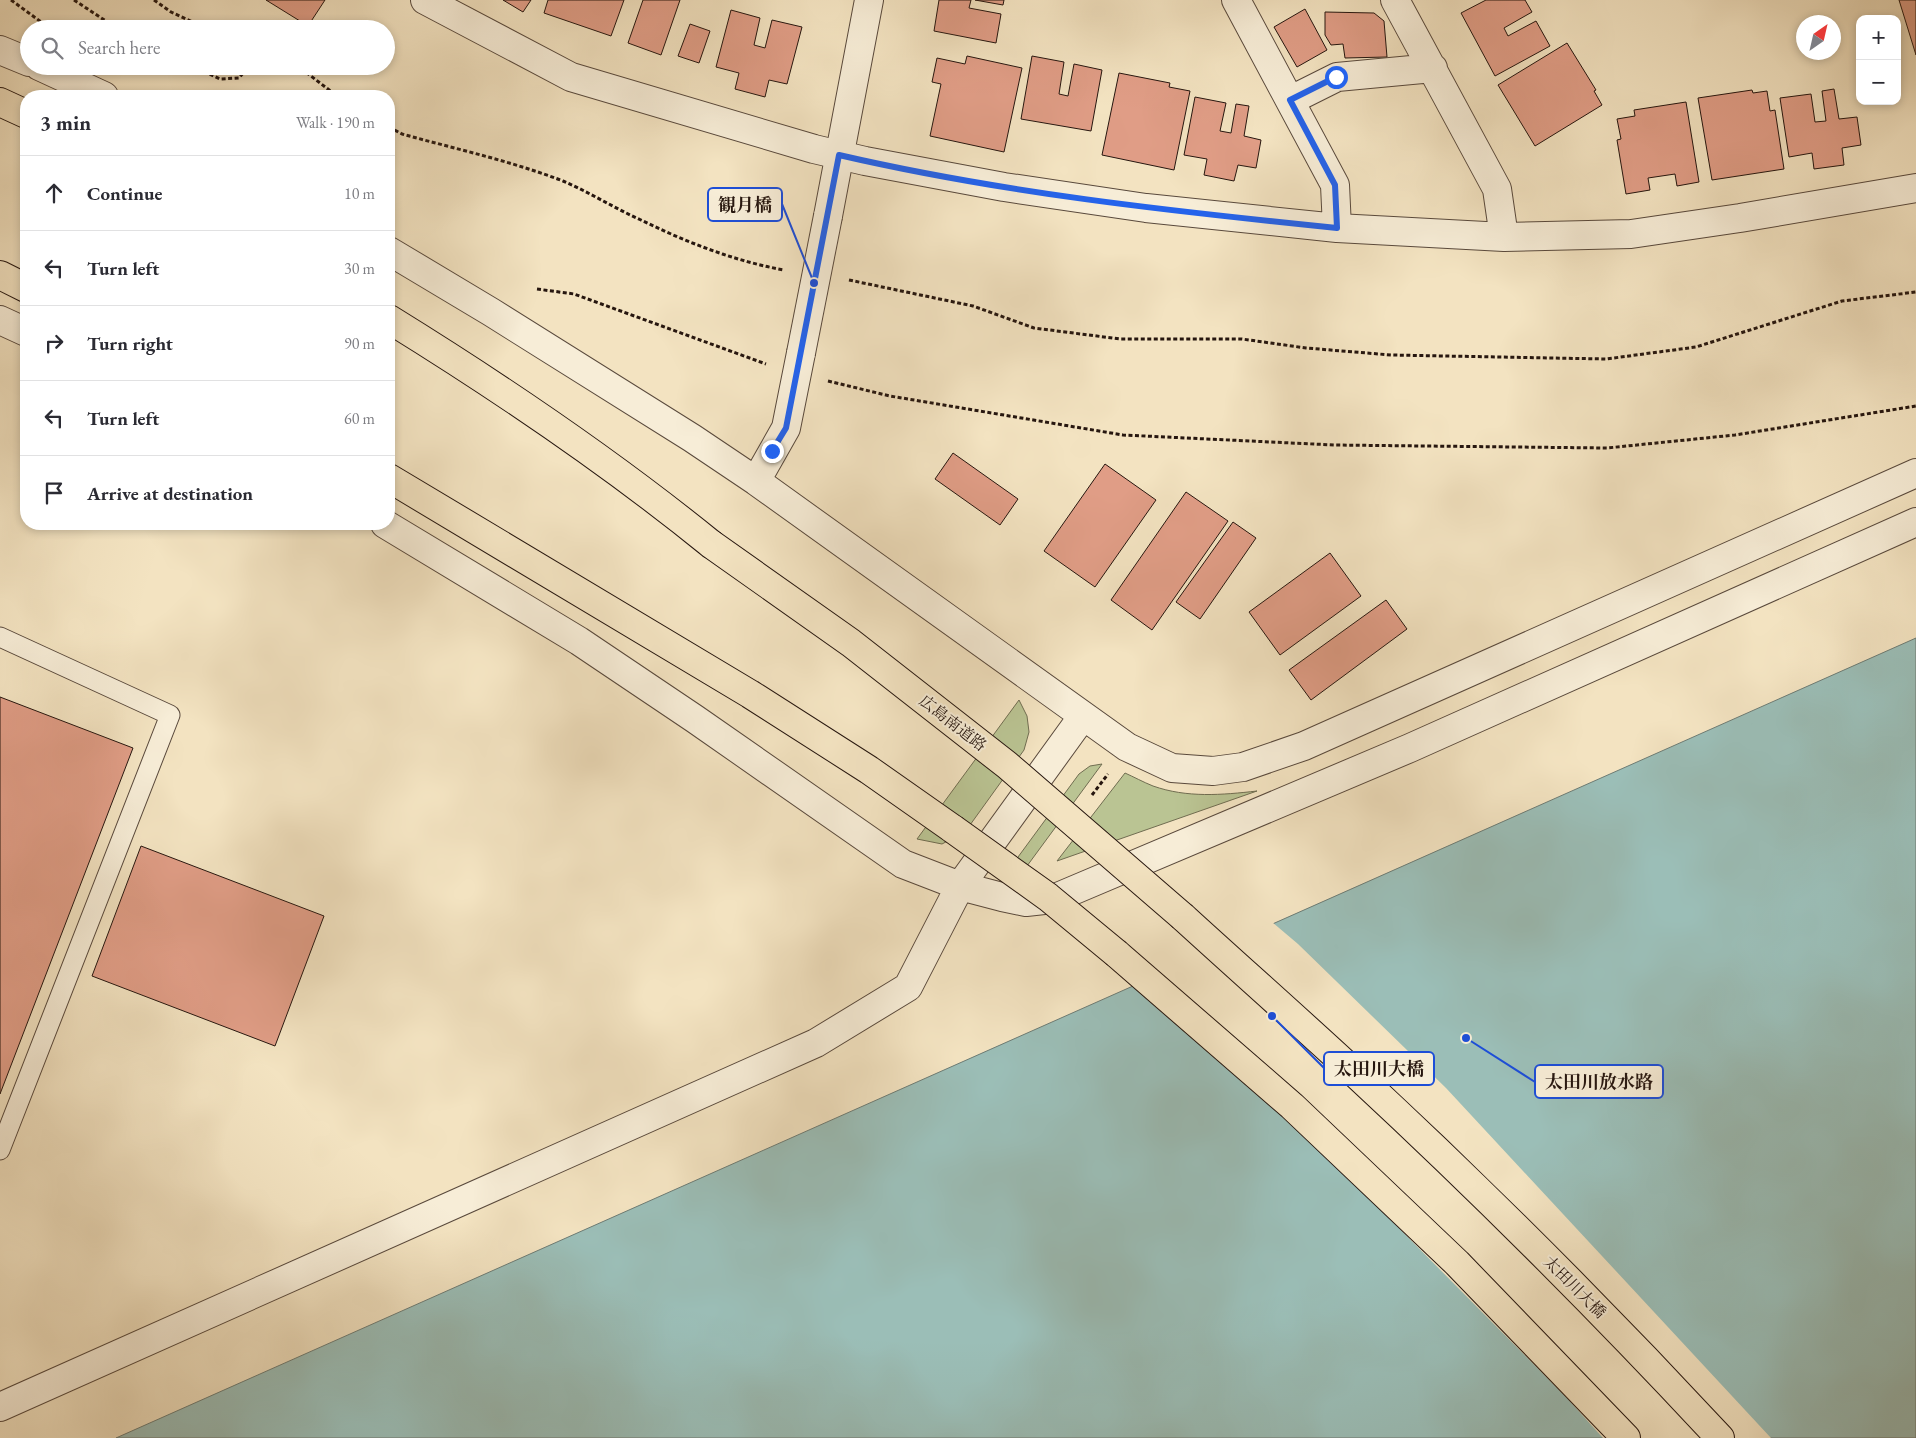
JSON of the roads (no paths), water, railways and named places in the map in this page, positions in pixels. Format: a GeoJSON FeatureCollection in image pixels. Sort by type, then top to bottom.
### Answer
{"type":"FeatureCollection","features":[{"type":"Feature","properties":{"kind":"highway"},"geometry":{"type":"LineString","coordinates":[[0,102],[20,111]]}},
{"type":"Feature","properties":{"kind":"highway","name":"広島南道路"},"geometry":{"type":"LineString","coordinates":[[395,323],[463,365],[624,477],[711,544],[851,643],[976,740],[1183,917]]}},
{"type":"Feature","properties":{"kind":"highway"},"geometry":{"type":"LineString","coordinates":[[395,482],[750,694],[869,770],[954,828],[1048,897],[1117,954],[1306,1120],[1457,1264],[1626,1438]]}},
{"type":"Feature","properties":{"kind":"highway","name":"太田川大橋"},"geometry":{"type":"LineString","coordinates":[[1183,917],[1356,1074],[1449,1162],[1643,1355],[1720,1438]]}},
{"type":"Feature","properties":{"kind":"street"},"geometry":{"type":"LineString","coordinates":[[425,0],[571,78],[839,155],[1004,187],[1137,207],[1337,228],[1504,237],[1631,234],[1740,218],[1916,188]]}},
{"type":"Feature","properties":{"kind":"street"},"geometry":{"type":"LineString","coordinates":[[756,481],[786,428],[870,0]]}},
{"type":"Feature","properties":{"kind":"street"},"geometry":{"type":"LineString","coordinates":[[1236,0],[1335,185],[1337,228]]}},
{"type":"Feature","properties":{"kind":"street"},"geometry":{"type":"LineString","coordinates":[[1395,0],[1497,189],[1504,237]]}},
{"type":"Feature","properties":{"kind":"street"},"geometry":{"type":"LineString","coordinates":[[0,50],[20,58]]}},
{"type":"Feature","properties":{"kind":"street"},"geometry":{"type":"LineString","coordinates":[[1290,100],[1336,77],[1433,68]]}},
{"type":"Feature","properties":{"kind":"street"},"geometry":{"type":"LineString","coordinates":[[58,75],[91,90]]}},
{"type":"Feature","properties":{"kind":"street"},"geometry":{"type":"LineString","coordinates":[[395,255],[692,438],[756,481],[1127,747],[1172,768],[1213,771],[1243,767],[1304,746],[1916,473]]}},
{"type":"Feature","properties":{"kind":"street"},"geometry":{"type":"LineString","coordinates":[[0,320],[20,329]]}},
{"type":"Feature","properties":{"kind":"street"},"geometry":{"type":"LineString","coordinates":[[395,530],[579,641],[703,724],[902,864],[960,886],[1026,902],[1053,899],[1410,748],[1916,522]]}},
{"type":"Feature","properties":{"kind":"street"},"geometry":{"type":"LineString","coordinates":[[0,1407],[816,1043],[908,987],[960,886],[1083,716]]}},
{"type":"Feature","properties":{"kind":"lane"},"geometry":{"type":"LineString","coordinates":[[0,637],[170,715],[0,1150]]}},
{"type":"Feature","properties":{"kind":"water"},"geometry":{"type":"Polygon","coordinates":[[[1916,638],[1916,1438],[116,1438],[1916,638]]]}},
{"type":"Feature","properties":{"kind":"place","name":"観月橋"},"geometry":{"type":"Point","coordinates":[814,283]}},
{"type":"Feature","properties":{"kind":"place","name":"太田川大橋"},"geometry":{"type":"Point","coordinates":[1272,1016]}},
{"type":"Feature","properties":{"kind":"place","name":"太田川放水路"},"geometry":{"type":"Point","coordinates":[1466,1038]}}]}
